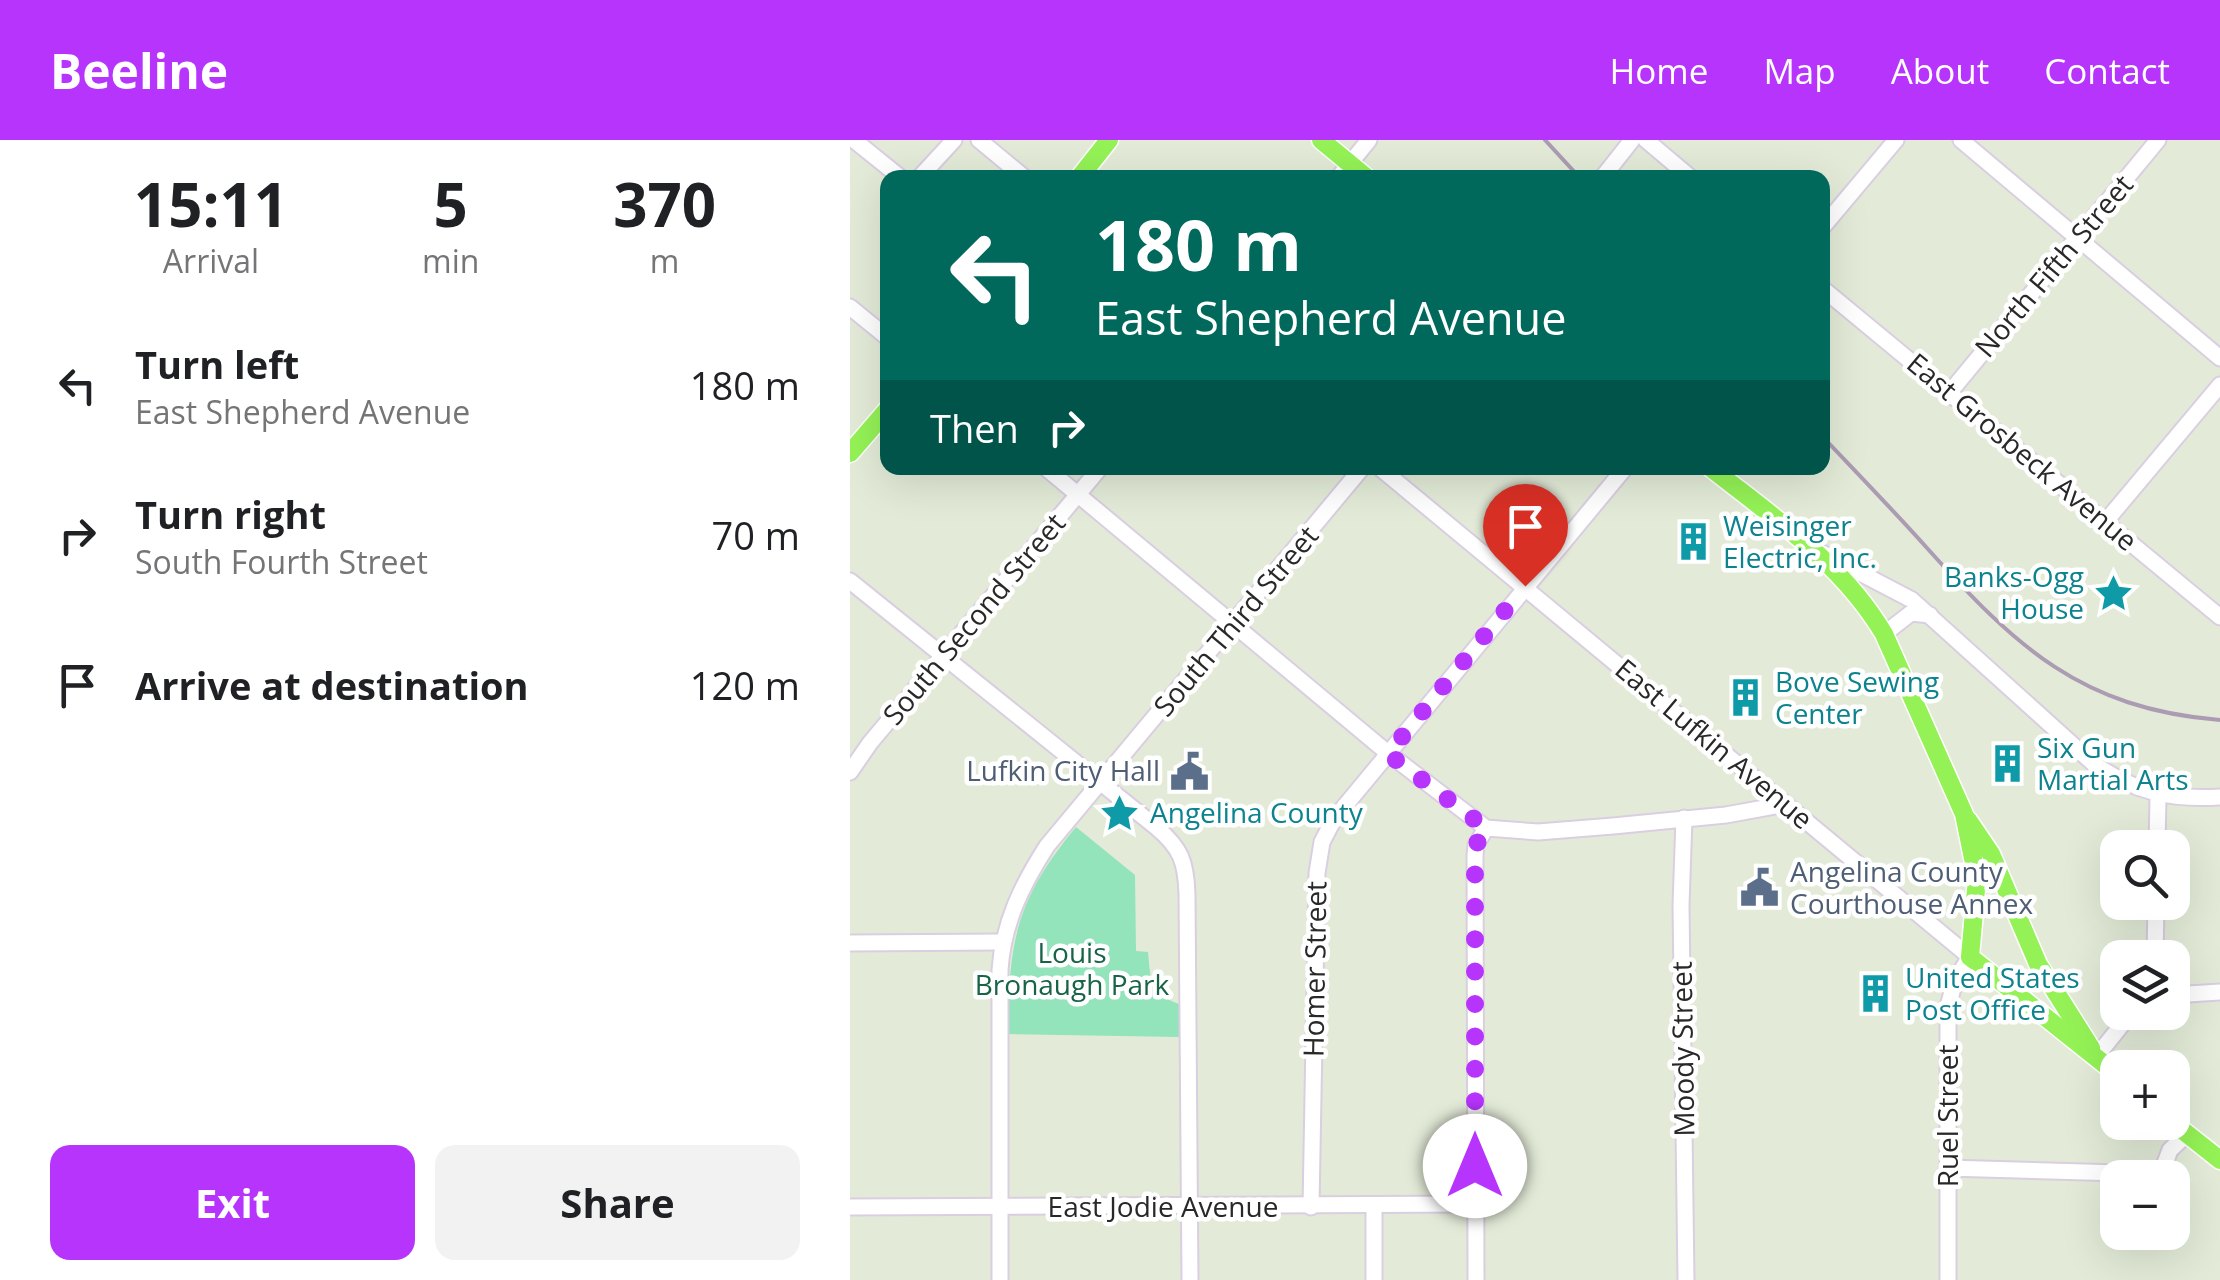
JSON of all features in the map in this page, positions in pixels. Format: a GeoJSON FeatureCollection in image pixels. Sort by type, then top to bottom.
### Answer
{"type":"FeatureCollection","features":[{"type":"Feature","properties":{"kind":"main road"},"geometry":{"type":"LineString","coordinates":[[1085,170],[1109,140]]}},
{"type":"Feature","properties":{"kind":"main road"},"geometry":{"type":"LineString","coordinates":[[1321,140],[1344,170]]}},
{"type":"Feature","properties":{"kind":"main road"},"geometry":{"type":"LineString","coordinates":[[850,454],[880,418]]}},
{"type":"Feature","properties":{"kind":"main road"},"geometry":{"type":"LineString","coordinates":[[1720,475],[1850,584],[1884,634],[1964,814],[1977,878],[1970,958]]}},
{"type":"Feature","properties":{"kind":"main road","name":"East Lufkin Avenue"},"geometry":{"type":"LineString","coordinates":[[1964,814],[1991,854],[2038,964],[2096,1056]]}},
{"type":"Feature","properties":{"kind":"main road","name":"East Lufkin Avenue"},"geometry":{"type":"LineString","coordinates":[[1970,958],[2100,1059]]}},
{"type":"Feature","properties":{"kind":"main road"},"geometry":{"type":"LineString","coordinates":[[2190,1138],[2215,1159]]}},
{"type":"Feature","properties":{"kind":"street"},"geometry":{"type":"LineString","coordinates":[[854,140],[891,170]]}},
{"type":"Feature","properties":{"kind":"street"},"geometry":{"type":"LineString","coordinates":[[927,170],[954,140]]}},
{"type":"Feature","properties":{"kind":"street"},"geometry":{"type":"LineString","coordinates":[[979,140],[1015,170]]}},
{"type":"Feature","properties":{"kind":"street"},"geometry":{"type":"LineString","coordinates":[[1344,170],[1369,140]]}},
{"type":"Feature","properties":{"kind":"street"},"geometry":{"type":"LineString","coordinates":[[1608,170],[1632,140]]}},
{"type":"Feature","properties":{"kind":"street"},"geometry":{"type":"LineString","coordinates":[[1646,140],[1681,170]]}},
{"type":"Feature","properties":{"kind":"street"},"geometry":{"type":"LineString","coordinates":[[1830,218],[1896,140]]}},
{"type":"Feature","properties":{"kind":"street"},"geometry":{"type":"LineString","coordinates":[[1961,140],[2220,358]]}},
{"type":"Feature","properties":{"kind":"street","name":"North Fifth Street"},"geometry":{"type":"LineString","coordinates":[[1950,392],[2158,140]]}},
{"type":"Feature","properties":{"kind":"street","name":"East Grosbeck Avenue"},"geometry":{"type":"LineString","coordinates":[[1830,294],[2220,616]]}},
{"type":"Feature","properties":{"kind":"street"},"geometry":{"type":"LineString","coordinates":[[850,307],[880,331]]}},
{"type":"Feature","properties":{"kind":"street"},"geometry":{"type":"LineString","coordinates":[[2106,521],[2220,385]]}},
{"type":"Feature","properties":{"kind":"street"},"geometry":{"type":"LineString","coordinates":[[1055,475],[1388,754],[1486,828],[1538,832],[1726,815],[1786,804]]}},
{"type":"Feature","properties":{"kind":"street","name":"South Second Street"},"geometry":{"type":"LineString","coordinates":[[850,772],[1094,475]]}},
{"type":"Feature","properties":{"kind":"street","name":"South Third Street"},"geometry":{"type":"LineString","coordinates":[[1000,1280],[1002,942],[1016,900],[1048,846],[1356,475]]}},
{"type":"Feature","properties":{"kind":"street","name":"East Lufkin Avenue"},"geometry":{"type":"LineString","coordinates":[[1389,475],[1970,958]]}},
{"type":"Feature","properties":{"kind":"street","name":"Homer Street"},"geometry":{"type":"LineString","coordinates":[[1311,1207],[1317,862],[1322,842],[1334,819],[1619,475]]}},
{"type":"Feature","properties":{"kind":"street"},"geometry":{"type":"LineString","coordinates":[[1810,547],[1890,587],[1930,614],[2094,764],[2126,784],[2158,796],[2220,797]]}},
{"type":"Feature","properties":{"kind":"street"},"geometry":{"type":"LineString","coordinates":[[850,581],[1173,842],[1186,864],[1190,1280]]}},
{"type":"Feature","properties":{"kind":"street"},"geometry":{"type":"LineString","coordinates":[[1884,634],[1911,613],[1930,614]]}},
{"type":"Feature","properties":{"kind":"street"},"geometry":{"type":"LineString","coordinates":[[2157,830],[2158,796]]}},
{"type":"Feature","properties":{"kind":"street","name":"Moody Street"},"geometry":{"type":"LineString","coordinates":[[1684,818],[1680,905],[1686,1280]]}},
{"type":"Feature","properties":{"kind":"street"},"geometry":{"type":"LineString","coordinates":[[1476,1280],[1475,855],[1486,828]]}},
{"type":"Feature","properties":{"kind":"street"},"geometry":{"type":"LineString","coordinates":[[850,942],[1002,942]]}},
{"type":"Feature","properties":{"kind":"street","name":"Ruel Street"},"geometry":{"type":"LineString","coordinates":[[1948,1280],[1948,1007],[1955,980],[1970,958]]}},
{"type":"Feature","properties":{"kind":"street"},"geometry":{"type":"LineString","coordinates":[[2190,993],[2220,992]]}},
{"type":"Feature","properties":{"kind":"street"},"geometry":{"type":"LineString","coordinates":[[2096,1056],[2117,1030]]}},
{"type":"Feature","properties":{"kind":"street"},"geometry":{"type":"LineString","coordinates":[[1946,1168],[2156,1174],[2162,1170],[2174,1140]]}},
{"type":"Feature","properties":{"kind":"street","name":"East Jodie Avenue"},"geometry":{"type":"LineString","coordinates":[[850,1207],[1475,1204]]}},
{"type":"Feature","properties":{"kind":"street"},"geometry":{"type":"LineString","coordinates":[[1374,1206],[1374,1280]]}},
{"type":"Feature","properties":{"kind":"green space","name":"Louis Bronaugh Park"},"geometry":{"type":"Polygon","coordinates":[[[1076,827],[1135,875],[1136,951],[1148,952],[1151,979],[1157,991],[1179,1004],[1180,1037],[1008,1034],[1010,973],[1020,923],[1040,877],[1076,827]]]}},
{"type":"Feature","properties":{"kind":"railway"},"geometry":{"type":"LineString","coordinates":[[1545,140],[1573,170]]}},
{"type":"Feature","properties":{"kind":"railway"},"geometry":{"type":"LineString","coordinates":[[1830,445],[1990,615],[2054,667],[2089,687],[2128,702],[2220,720]]}},
{"type":"Feature","properties":{"kind":"place","name":"Weisinger Electric, Inc."},"geometry":{"type":"Point","coordinates":[1693,542]}},
{"type":"Feature","properties":{"kind":"place","name":"Banks-Ogg House"},"geometry":{"type":"Point","coordinates":[2114,593]}},
{"type":"Feature","properties":{"kind":"place","name":"Bove Sewing Center"},"geometry":{"type":"Point","coordinates":[1745,698]}},
{"type":"Feature","properties":{"kind":"place","name":"Six Gun Martial Arts"},"geometry":{"type":"Point","coordinates":[2007,764]}},
{"type":"Feature","properties":{"kind":"place","name":"Lufkin City Hall"},"geometry":{"type":"Point","coordinates":[1190,771]}},
{"type":"Feature","properties":{"kind":"place","name":"Angelina County"},"geometry":{"type":"Point","coordinates":[1120,813]}},
{"type":"Feature","properties":{"kind":"place","name":"Angelina County Courthouse Annex"},"geometry":{"type":"Point","coordinates":[1760,888]}},
{"type":"Feature","properties":{"kind":"place","name":"United States Post Office"},"geometry":{"type":"Point","coordinates":[1875,994]}},
{"type":"Feature","properties":{"kind":"route"},"geometry":{"type":"LineString","coordinates":[[1475,1166],[1475,855],[1486,828],[1388,754],[1525,586]]}}]}
